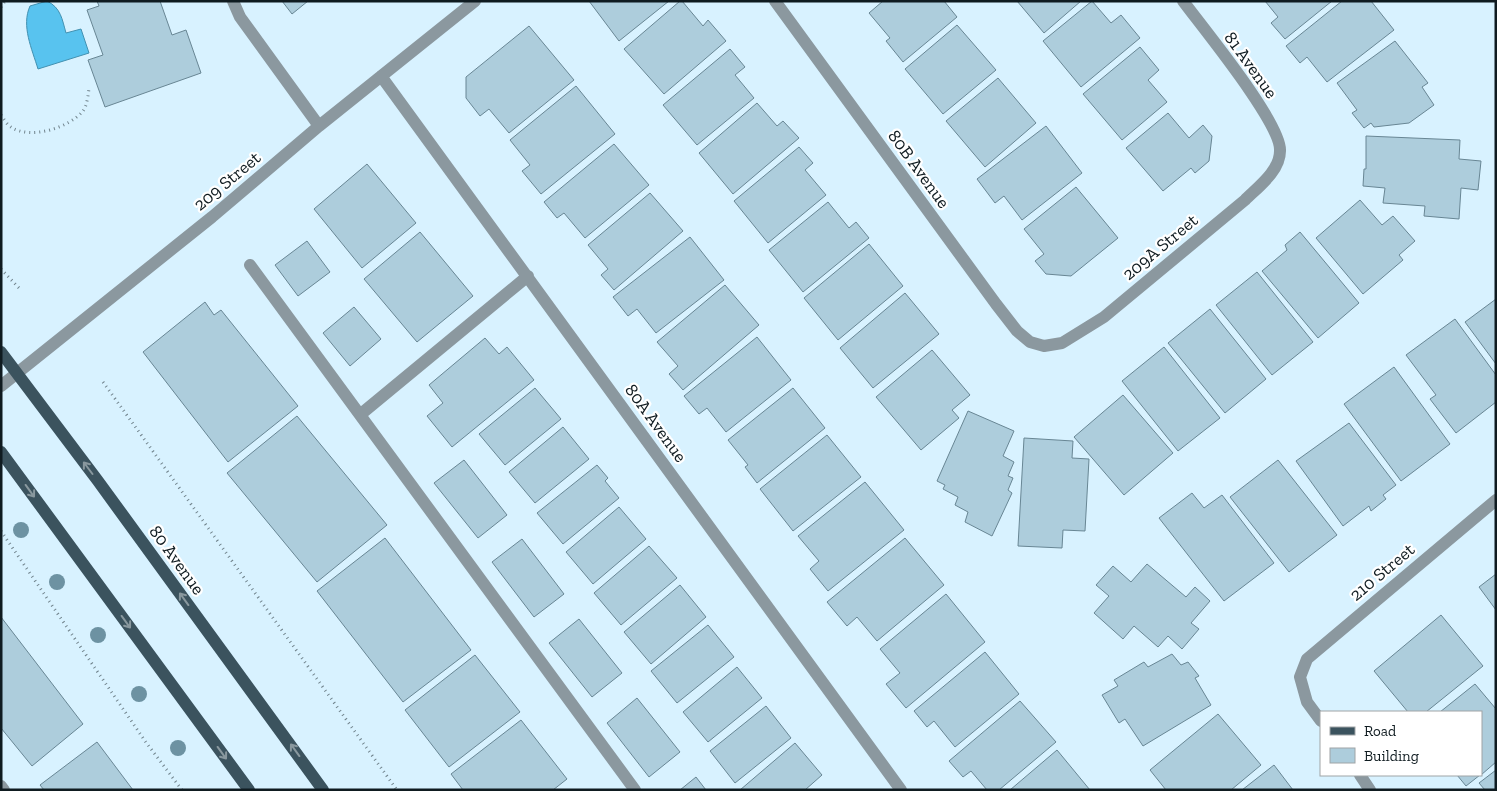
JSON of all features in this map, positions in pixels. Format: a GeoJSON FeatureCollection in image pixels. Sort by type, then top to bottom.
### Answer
{"type":"FeatureCollection","features":[{"type":"Feature","properties":{"kind":"main road","name":"80 Avenue"},"geometry":{"type":"LineString","coordinates":[[1,352],[98,481],[323,790]]}},
{"type":"Feature","properties":{"kind":"main road"},"geometry":{"type":"LineString","coordinates":[[1,452],[249,790]]}},
{"type":"Feature","properties":{"kind":"street"},"geometry":{"type":"LineString","coordinates":[[233,1],[240,17],[319,126]]}},
{"type":"Feature","properties":{"kind":"street","name":"209 Street"},"geometry":{"type":"LineString","coordinates":[[1,386],[212,218],[319,126],[475,1]]}},
{"type":"Feature","properties":{"kind":"street","name":"80B Avenue"},"geometry":{"type":"LineString","coordinates":[[775,1],[996,304],[1030,342],[1044,346]]}},
{"type":"Feature","properties":{"kind":"street","name":"81 Avenue"},"geometry":{"type":"LineString","coordinates":[[1183,1],[1249,90],[1273,126],[1280,141],[1280,153]]}},
{"type":"Feature","properties":{"kind":"street","name":"80A Avenue"},"geometry":{"type":"LineString","coordinates":[[381,76],[901,790]]}},
{"type":"Feature","properties":{"kind":"street","name":"209A Street"},"geometry":{"type":"LineString","coordinates":[[1044,346],[1062,343],[1104,317],[1245,200],[1266,180],[1276,165],[1280,153]]}},
{"type":"Feature","properties":{"kind":"street"},"geometry":{"type":"LineString","coordinates":[[250,264],[635,790]]}},
{"type":"Feature","properties":{"kind":"street"},"geometry":{"type":"LineString","coordinates":[[361,414],[528,276]]}},
{"type":"Feature","properties":{"kind":"street","name":"210 Street"},"geometry":{"type":"LineString","coordinates":[[1320,720],[1307,702],[1300,677],[1306,659],[1496,500]]}},
{"type":"Feature","properties":{"kind":"street"},"geometry":{"type":"LineString","coordinates":[[1361,776],[1370,790]]}},
{"type":"Feature","properties":{"kind":"street"},"geometry":{"type":"LineString","coordinates":[[1,786],[4,790]]}},
{"type":"Feature","properties":{"kind":"path"},"geometry":{"type":"LineString","coordinates":[[1,7],[4,1]]}},
{"type":"Feature","properties":{"kind":"path"},"geometry":{"type":"LineString","coordinates":[[1,115],[11,127],[29,133],[52,130],[70,122],[84,110],[89,89]]}},
{"type":"Feature","properties":{"kind":"path"},"geometry":{"type":"LineString","coordinates":[[1,269],[19,288]]}},
{"type":"Feature","properties":{"kind":"path"},"geometry":{"type":"LineString","coordinates":[[103,382],[397,790]]}},
{"type":"Feature","properties":{"kind":"path"},"geometry":{"type":"LineString","coordinates":[[1,531],[144,741],[182,790]]}},
{"type":"Feature","properties":{"kind":"water"},"geometry":{"type":"Polygon","coordinates":[[[47,1],[58,11],[66,33],[81,29],[89,53],[38,69],[28,38],[27,21],[30,6],[47,1]]]}},
{"type":"Feature","properties":{"kind":"building"},"geometry":{"type":"Polygon","coordinates":[[[97,1],[160,1],[172,35],[186,30],[201,73],[105,107],[88,60],[103,55],[87,10],[99,6],[97,1]]]}},
{"type":"Feature","properties":{"kind":"building"},"geometry":{"type":"Polygon","coordinates":[[[282,1],[308,1],[292,14],[282,1]]]}},
{"type":"Feature","properties":{"kind":"building"},"geometry":{"type":"Polygon","coordinates":[[[589,1],[669,1],[619,41],[589,1]]]}},
{"type":"Feature","properties":{"kind":"building"},"geometry":{"type":"Polygon","coordinates":[[[680,1],[703,26],[708,20],[726,41],[664,94],[624,49],[680,1]]]}},
{"type":"Feature","properties":{"kind":"building"},"geometry":{"type":"Polygon","coordinates":[[[883,1],[944,1],[957,17],[903,62],[886,41],[890,38],[869,13],[883,1]]]}},
{"type":"Feature","properties":{"kind":"building"},"geometry":{"type":"Polygon","coordinates":[[[1017,1],[1081,1],[1044,33],[1017,1]]]}},
{"type":"Feature","properties":{"kind":"building"},"geometry":{"type":"Polygon","coordinates":[[[1092,1],[1111,23],[1121,15],[1140,38],[1081,87],[1043,41],[1092,1]]]}},
{"type":"Feature","properties":{"kind":"building"},"geometry":{"type":"Polygon","coordinates":[[[1265,1],[1332,1],[1285,39],[1271,23],[1278,17],[1265,1]]]}},
{"type":"Feature","properties":{"kind":"building"},"geometry":{"type":"Polygon","coordinates":[[[1342,1],[1371,1],[1394,30],[1327,82],[1307,57],[1300,63],[1286,46],[1342,1]]]}},
{"type":"Feature","properties":{"kind":"building"},"geometry":{"type":"Polygon","coordinates":[[[957,25],[996,70],[943,114],[905,69],[957,25]]]}},
{"type":"Feature","properties":{"kind":"building"},"geometry":{"type":"Polygon","coordinates":[[[529,26],[574,80],[509,133],[489,109],[480,116],[466,98],[466,77],[529,26]]]}},
{"type":"Feature","properties":{"kind":"building"},"geometry":{"type":"Polygon","coordinates":[[[1395,41],[1428,83],[1422,87],[1434,105],[1409,123],[1374,127],[1371,123],[1364,128],[1352,113],[1357,110],[1337,83],[1395,41]]]}},
{"type":"Feature","properties":{"kind":"building"},"geometry":{"type":"Polygon","coordinates":[[[1140,47],[1159,70],[1148,80],[1167,102],[1122,140],[1083,94],[1140,47]]]}},
{"type":"Feature","properties":{"kind":"building"},"geometry":{"type":"Polygon","coordinates":[[[730,49],[745,67],[735,75],[754,98],[697,145],[663,105],[730,49]]]}},
{"type":"Feature","properties":{"kind":"building"},"geometry":{"type":"Polygon","coordinates":[[[998,78],[1036,123],[985,167],[946,121],[998,78]]]}},
{"type":"Feature","properties":{"kind":"building"},"geometry":{"type":"Polygon","coordinates":[[[576,86],[615,134],[541,194],[522,171],[530,165],[510,140],[576,86]]]}},
{"type":"Feature","properties":{"kind":"building"},"geometry":{"type":"Polygon","coordinates":[[[757,103],[777,126],[783,121],[799,138],[733,194],[699,153],[757,103]]]}},
{"type":"Feature","properties":{"kind":"building"},"geometry":{"type":"Polygon","coordinates":[[[1168,113],[1189,138],[1203,125],[1212,136],[1209,161],[1195,173],[1191,168],[1163,191],[1126,148],[1168,113]]]}},
{"type":"Feature","properties":{"kind":"building"},"geometry":{"type":"Polygon","coordinates":[[[1046,126],[1082,173],[1022,220],[1004,196],[995,203],[977,179],[1046,126]]]}},
{"type":"Feature","properties":{"kind":"building"},"geometry":{"type":"Polygon","coordinates":[[[1366,136],[1460,140],[1459,159],[1481,161],[1478,190],[1461,188],[1459,219],[1424,216],[1425,206],[1383,203],[1385,188],[1363,186],[1364,169],[1366,169],[1366,136]]]}},
{"type":"Feature","properties":{"kind":"building"},"geometry":{"type":"Polygon","coordinates":[[[614,144],[649,185],[585,238],[564,213],[557,218],[544,202],[614,144]]]}},
{"type":"Feature","properties":{"kind":"building"},"geometry":{"type":"Polygon","coordinates":[[[799,147],[813,163],[805,170],[826,195],[768,243],[734,201],[799,147]]]}},
{"type":"Feature","properties":{"kind":"building"},"geometry":{"type":"Polygon","coordinates":[[[367,164],[416,223],[362,268],[314,209],[367,164]]]}},
{"type":"Feature","properties":{"kind":"building"},"geometry":{"type":"Polygon","coordinates":[[[1076,187],[1118,238],[1071,276],[1046,274],[1035,261],[1044,254],[1024,229],[1076,187]]]}},
{"type":"Feature","properties":{"kind":"building"},"geometry":{"type":"Polygon","coordinates":[[[650,193],[683,231],[614,290],[601,275],[608,269],[588,245],[650,193]]]}},
{"type":"Feature","properties":{"kind":"building"},"geometry":{"type":"Polygon","coordinates":[[[1360,200],[1382,225],[1393,216],[1415,241],[1399,255],[1403,260],[1363,294],[1316,238],[1360,200]]]}},
{"type":"Feature","properties":{"kind":"building"},"geometry":{"type":"Polygon","coordinates":[[[828,202],[849,228],[856,222],[869,238],[803,292],[769,250],[828,202]]]}},
{"type":"Feature","properties":{"kind":"building"},"geometry":{"type":"Polygon","coordinates":[[[420,232],[473,296],[417,342],[364,279],[420,232]]]}},
{"type":"Feature","properties":{"kind":"building"},"geometry":{"type":"Polygon","coordinates":[[[1300,232],[1359,303],[1318,338],[1262,271],[1287,250],[1285,245],[1300,232]]]}},
{"type":"Feature","properties":{"kind":"building"},"geometry":{"type":"Polygon","coordinates":[[[690,237],[724,280],[656,333],[637,309],[628,316],[613,297],[690,237]]]}},
{"type":"Feature","properties":{"kind":"building"},"geometry":{"type":"Polygon","coordinates":[[[307,241],[330,272],[298,296],[275,265],[307,241]]]}},
{"type":"Feature","properties":{"kind":"building"},"geometry":{"type":"Polygon","coordinates":[[[869,244],[903,286],[838,340],[804,298],[869,244]]]}},
{"type":"Feature","properties":{"kind":"building"},"geometry":{"type":"Polygon","coordinates":[[[1257,272],[1313,342],[1272,375],[1216,305],[1257,272]]]}},
{"type":"Feature","properties":{"kind":"building"},"geometry":{"type":"Polygon","coordinates":[[[725,285],[759,325],[683,390],[669,374],[678,366],[657,342],[725,285]]]}},
{"type":"Feature","properties":{"kind":"building"},"geometry":{"type":"Polygon","coordinates":[[[905,293],[939,334],[873,388],[840,348],[905,293]]]}},
{"type":"Feature","properties":{"kind":"building"},"geometry":{"type":"Polygon","coordinates":[[[1496,299],[1496,364],[1465,322],[1496,299]]]}},
{"type":"Feature","properties":{"kind":"building"},"geometry":{"type":"Polygon","coordinates":[[[205,302],[214,315],[221,310],[298,406],[228,462],[143,352],[205,302]]]}},
{"type":"Feature","properties":{"kind":"building"},"geometry":{"type":"Polygon","coordinates":[[[354,307],[381,339],[350,366],[323,333],[354,307]]]}},
{"type":"Feature","properties":{"kind":"building"},"geometry":{"type":"Polygon","coordinates":[[[1210,309],[1266,379],[1225,413],[1168,343],[1210,309]]]}},
{"type":"Feature","properties":{"kind":"building"},"geometry":{"type":"Polygon","coordinates":[[[1455,319],[1496,375],[1496,402],[1456,433],[1430,399],[1436,395],[1406,355],[1455,319]]]}},
{"type":"Feature","properties":{"kind":"building"},"geometry":{"type":"Polygon","coordinates":[[[757,337],[791,380],[726,432],[707,408],[699,414],[684,396],[757,337]]]}},
{"type":"Feature","properties":{"kind":"building"},"geometry":{"type":"Polygon","coordinates":[[[485,338],[499,354],[507,347],[534,380],[452,447],[427,416],[443,403],[429,385],[485,338]]]}},
{"type":"Feature","properties":{"kind":"building"},"geometry":{"type":"Polygon","coordinates":[[[1164,347],[1220,418],[1178,451],[1122,381],[1164,347]]]}},
{"type":"Feature","properties":{"kind":"building"},"geometry":{"type":"Polygon","coordinates":[[[932,350],[970,395],[952,410],[959,418],[921,450],[876,397],[932,350]]]}},
{"type":"Feature","properties":{"kind":"building"},"geometry":{"type":"Polygon","coordinates":[[[1394,367],[1450,444],[1401,481],[1344,404],[1394,367]]]}},
{"type":"Feature","properties":{"kind":"building"},"geometry":{"type":"Polygon","coordinates":[[[535,388],[561,419],[505,465],[479,434],[535,388]]]}},
{"type":"Feature","properties":{"kind":"building"},"geometry":{"type":"Polygon","coordinates":[[[793,388],[825,428],[757,483],[745,467],[748,465],[728,440],[793,388]]]}},
{"type":"Feature","properties":{"kind":"building"},"geometry":{"type":"Polygon","coordinates":[[[1123,395],[1173,453],[1124,495],[1074,437],[1123,395]]]}},
{"type":"Feature","properties":{"kind":"building"},"geometry":{"type":"Polygon","coordinates":[[[968,411],[1014,431],[1003,456],[1014,462],[1008,476],[1013,478],[1008,490],[1012,493],[992,536],[965,522],[968,512],[955,505],[958,497],[943,489],[945,485],[937,481],[968,411]]]}},
{"type":"Feature","properties":{"kind":"building"},"geometry":{"type":"Polygon","coordinates":[[[297,416],[387,525],[317,582],[227,473],[297,416]]]}},
{"type":"Feature","properties":{"kind":"building"},"geometry":{"type":"Polygon","coordinates":[[[1349,423],[1396,485],[1383,495],[1386,499],[1371,511],[1369,506],[1343,526],[1296,461],[1349,423]]]}},
{"type":"Feature","properties":{"kind":"building"},"geometry":{"type":"Polygon","coordinates":[[[563,427],[589,459],[535,503],[509,472],[563,427]]]}},
{"type":"Feature","properties":{"kind":"building"},"geometry":{"type":"Polygon","coordinates":[[[827,435],[861,477],[793,531],[760,489],[827,435]]]}},
{"type":"Feature","properties":{"kind":"building"},"geometry":{"type":"Polygon","coordinates":[[[1024,438],[1073,441],[1072,458],[1089,459],[1085,531],[1063,530],[1062,548],[1018,546],[1024,438]]]}},
{"type":"Feature","properties":{"kind":"building"},"geometry":{"type":"Polygon","coordinates":[[[464,460],[507,515],[478,538],[434,483],[464,460]]]}},
{"type":"Feature","properties":{"kind":"building"},"geometry":{"type":"Polygon","coordinates":[[[1278,460],[1337,535],[1289,572],[1230,497],[1278,460]]]}},
{"type":"Feature","properties":{"kind":"building"},"geometry":{"type":"Polygon","coordinates":[[[597,465],[608,478],[605,481],[619,498],[563,544],[537,513],[597,465]]]}},
{"type":"Feature","properties":{"kind":"building"},"geometry":{"type":"Polygon","coordinates":[[[865,482],[904,530],[828,591],[810,569],[819,561],[798,536],[865,482]]]}},
{"type":"Feature","properties":{"kind":"building"},"geometry":{"type":"Polygon","coordinates":[[[1192,493],[1204,508],[1222,495],[1274,563],[1224,601],[1159,518],[1192,493]]]}},
{"type":"Feature","properties":{"kind":"building"},"geometry":{"type":"Polygon","coordinates":[[[619,507],[646,539],[593,584],[566,552],[619,507]]]}},
{"type":"Feature","properties":{"kind":"building"},"geometry":{"type":"Polygon","coordinates":[[[385,538],[471,650],[403,702],[317,591],[385,538]]]}},
{"type":"Feature","properties":{"kind":"building"},"geometry":{"type":"Polygon","coordinates":[[[905,538],[944,585],[877,641],[857,617],[847,626],[827,602],[905,538]]]}},
{"type":"Feature","properties":{"kind":"building"},"geometry":{"type":"Polygon","coordinates":[[[522,539],[564,594],[534,617],[492,562],[522,539]]]}},
{"type":"Feature","properties":{"kind":"building"},"geometry":{"type":"Polygon","coordinates":[[[649,546],[677,578],[621,625],[594,593],[649,546]]]}},
{"type":"Feature","properties":{"kind":"building"},"geometry":{"type":"Polygon","coordinates":[[[1147,564],[1186,597],[1195,587],[1210,601],[1191,623],[1199,629],[1182,649],[1168,636],[1158,647],[1134,626],[1123,639],[1094,613],[1109,596],[1096,585],[1113,566],[1131,582],[1147,564]]]}},
{"type":"Feature","properties":{"kind":"building"},"geometry":{"type":"Polygon","coordinates":[[[1496,574],[1496,610],[1479,587],[1496,574]]]}},
{"type":"Feature","properties":{"kind":"building"},"geometry":{"type":"Polygon","coordinates":[[[680,585],[706,617],[651,664],[624,632],[680,585]]]}},
{"type":"Feature","properties":{"kind":"building"},"geometry":{"type":"Polygon","coordinates":[[[946,594],[985,642],[906,708],[886,684],[900,673],[880,649],[946,594]]]}},
{"type":"Feature","properties":{"kind":"building"},"geometry":{"type":"Polygon","coordinates":[[[1441,615],[1483,666],[1427,711],[1407,711],[1374,671],[1441,615]]]}},
{"type":"Feature","properties":{"kind":"building"},"geometry":{"type":"Polygon","coordinates":[[[1,617],[83,724],[32,766],[1,728],[1,617]]]}},
{"type":"Feature","properties":{"kind":"building"},"geometry":{"type":"Polygon","coordinates":[[[579,619],[622,673],[592,697],[549,643],[579,619]]]}},
{"type":"Feature","properties":{"kind":"building"},"geometry":{"type":"Polygon","coordinates":[[[708,625],[734,657],[677,703],[651,671],[708,625]]]}},
{"type":"Feature","properties":{"kind":"building"},"geometry":{"type":"Polygon","coordinates":[[[985,652],[1019,694],[955,747],[934,721],[927,727],[914,711],[985,652]]]}},
{"type":"Feature","properties":{"kind":"building"},"geometry":{"type":"Polygon","coordinates":[[[1172,654],[1181,665],[1188,662],[1199,676],[1195,678],[1211,705],[1143,746],[1125,719],[1119,723],[1102,695],[1118,686],[1114,680],[1144,662],[1148,667],[1172,654]]]}},
{"type":"Feature","properties":{"kind":"building"},"geometry":{"type":"Polygon","coordinates":[[[475,655],[520,712],[449,767],[405,710],[475,655]]]}},
{"type":"Feature","properties":{"kind":"building"},"geometry":{"type":"Polygon","coordinates":[[[737,667],[762,698],[708,742],[683,712],[737,667]]]}},
{"type":"Feature","properties":{"kind":"building"},"geometry":{"type":"Polygon","coordinates":[[[1475,684],[1496,709],[1496,762],[1482,774],[1482,711],[1441,711],[1475,684]]]}},
{"type":"Feature","properties":{"kind":"building"},"geometry":{"type":"Polygon","coordinates":[[[637,698],[680,752],[649,777],[607,723],[637,698]]]}},
{"type":"Feature","properties":{"kind":"building"},"geometry":{"type":"Polygon","coordinates":[[[1020,701],[1056,742],[999,790],[987,790],[971,771],[963,777],[949,761],[1020,701]]]}},
{"type":"Feature","properties":{"kind":"building"},"geometry":{"type":"Polygon","coordinates":[[[766,706],[791,738],[735,783],[710,751],[766,706]]]}},
{"type":"Feature","properties":{"kind":"building"},"geometry":{"type":"Polygon","coordinates":[[[1218,714],[1261,765],[1231,790],[1166,790],[1150,770],[1218,714]]]}},
{"type":"Feature","properties":{"kind":"building"},"geometry":{"type":"Polygon","coordinates":[[[521,720],[567,779],[553,790],[463,790],[451,774],[521,720]]]}},
{"type":"Feature","properties":{"kind":"building"},"geometry":{"type":"Polygon","coordinates":[[[97,742],[133,790],[44,790],[40,785],[97,742]]]}},
{"type":"Feature","properties":{"kind":"building"},"geometry":{"type":"Polygon","coordinates":[[[795,743],[822,775],[805,790],[740,790],[795,743]]]}},
{"type":"Feature","properties":{"kind":"building"},"geometry":{"type":"Polygon","coordinates":[[[1057,750],[1090,790],[1010,790],[1057,750]]]}},
{"type":"Feature","properties":{"kind":"building"},"geometry":{"type":"Polygon","coordinates":[[[1274,765],[1293,790],[1242,790],[1274,765]]]}},
{"type":"Feature","properties":{"kind":"building"},"geometry":{"type":"Polygon","coordinates":[[[1496,770],[1496,790],[1485,790],[1479,783],[1496,770]]]}},
{"type":"Feature","properties":{"kind":"building"},"geometry":{"type":"Polygon","coordinates":[[[1458,776],[1479,776],[1466,786],[1458,776]]]}},
{"type":"Feature","properties":{"kind":"building"},"geometry":{"type":"Polygon","coordinates":[[[696,777],[706,790],[680,790],[696,777]]]}}]}
